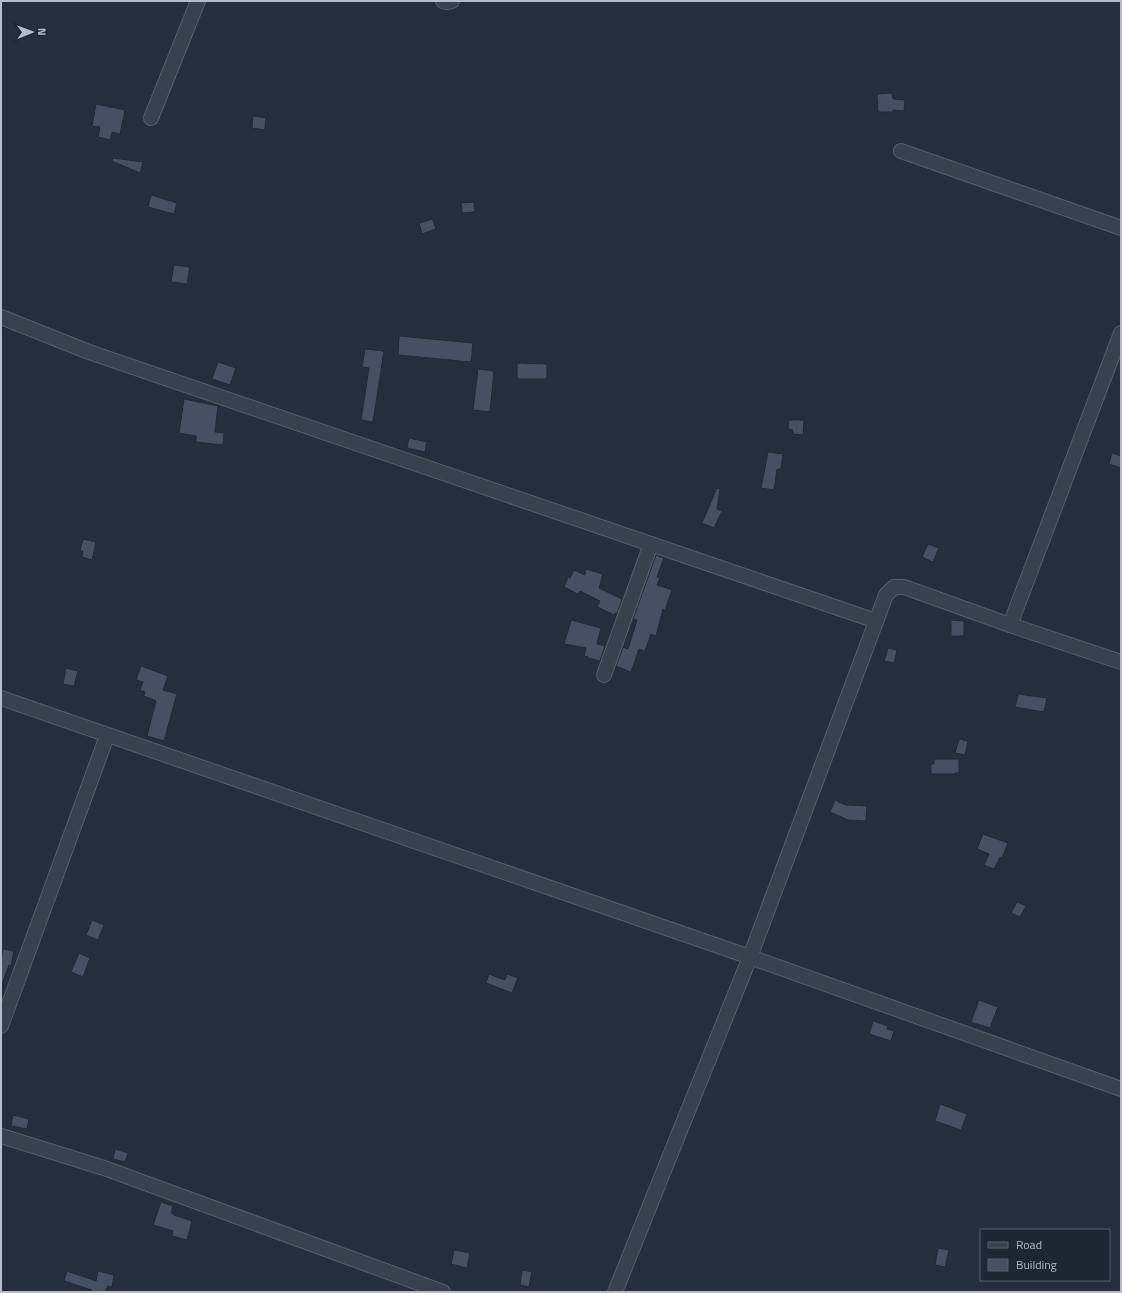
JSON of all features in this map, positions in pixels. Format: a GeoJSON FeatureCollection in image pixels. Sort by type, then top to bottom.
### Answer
{"type":"FeatureCollection","features":[{"type":"Feature","properties":{"kind":"street"},"geometry":{"type":"LineString","coordinates":[[151,118],[198,1]]}},
{"type":"Feature","properties":{"kind":"street"},"geometry":{"type":"LineString","coordinates":[[443,1],[452,1]]}},
{"type":"Feature","properties":{"kind":"street"},"geometry":{"type":"LineString","coordinates":[[900,151],[1121,228]]}},
{"type":"Feature","properties":{"kind":"street"},"geometry":{"type":"LineString","coordinates":[[1,317],[89,352],[876,621]]}},
{"type":"Feature","properties":{"kind":"street"},"geometry":{"type":"LineString","coordinates":[[1010,625],[1121,333]]}},
{"type":"Feature","properties":{"kind":"street"},"geometry":{"type":"LineString","coordinates":[[604,675],[651,544]]}},
{"type":"Feature","properties":{"kind":"street"},"geometry":{"type":"LineString","coordinates":[[615,1292],[750,957],[886,595],[894,587],[904,587],[1010,625],[1121,662]]}},
{"type":"Feature","properties":{"kind":"street"},"geometry":{"type":"LineString","coordinates":[[1,698],[107,736],[750,957],[1121,1089]]}},
{"type":"Feature","properties":{"kind":"street"},"geometry":{"type":"LineString","coordinates":[[1,1026],[107,736]]}},
{"type":"Feature","properties":{"kind":"street"},"geometry":{"type":"LineString","coordinates":[[1,1136],[104,1168],[443,1292]]}},
{"type":"Feature","properties":{"kind":"building"},"geometry":{"type":"Polygon","coordinates":[[[892,93],[893,99],[905,100],[904,111],[893,110],[893,112],[878,112],[877,94],[892,93]]]}},
{"type":"Feature","properties":{"kind":"building"},"geometry":{"type":"Polygon","coordinates":[[[96,104],[125,110],[120,134],[112,132],[110,140],[98,137],[100,127],[92,126],[96,104]]]}},
{"type":"Feature","properties":{"kind":"building"},"geometry":{"type":"Polygon","coordinates":[[[253,116],[266,118],[265,130],[252,128],[253,116]]]}},
{"type":"Feature","properties":{"kind":"building"},"geometry":{"type":"Polygon","coordinates":[[[113,158],[143,162],[140,173],[112,161],[113,158]]]}},
{"type":"Feature","properties":{"kind":"building"},"geometry":{"type":"Polygon","coordinates":[[[151,195],[177,203],[174,214],[148,207],[151,195]]]}},
{"type":"Feature","properties":{"kind":"building"},"geometry":{"type":"Polygon","coordinates":[[[474,202],[475,212],[462,213],[461,203],[474,202]]]}},
{"type":"Feature","properties":{"kind":"building"},"geometry":{"type":"Polygon","coordinates":[[[433,219],[436,229],[422,234],[419,223],[433,219]]]}},
{"type":"Feature","properties":{"kind":"building"},"geometry":{"type":"Polygon","coordinates":[[[174,265],[190,267],[187,284],[171,282],[174,265]]]}},
{"type":"Feature","properties":{"kind":"building"},"geometry":{"type":"Polygon","coordinates":[[[399,336],[473,343],[471,362],[398,355],[399,336]]]}},
{"type":"Feature","properties":{"kind":"building"},"geometry":{"type":"Polygon","coordinates":[[[365,349],[384,351],[373,422],[361,420],[369,368],[362,367],[365,349]]]}},
{"type":"Feature","properties":{"kind":"building"},"geometry":{"type":"Polygon","coordinates":[[[218,362],[236,368],[230,385],[212,379],[218,362]]]}},
{"type":"Feature","properties":{"kind":"building"},"geometry":{"type":"Polygon","coordinates":[[[517,363],[547,364],[547,379],[517,379],[517,363]]]}},
{"type":"Feature","properties":{"kind":"building"},"geometry":{"type":"Polygon","coordinates":[[[478,369],[494,371],[490,412],[473,410],[478,369]]]}},
{"type":"Feature","properties":{"kind":"building"},"geometry":{"type":"Polygon","coordinates":[[[184,399],[218,406],[215,432],[224,433],[223,445],[196,442],[196,436],[179,433],[184,399]]]}},
{"type":"Feature","properties":{"kind":"building"},"geometry":{"type":"Polygon","coordinates":[[[789,420],[804,420],[803,435],[793,434],[793,430],[788,429],[789,420]]]}},
{"type":"Feature","properties":{"kind":"building"},"geometry":{"type":"Polygon","coordinates":[[[409,438],[427,442],[425,452],[407,448],[409,438]]]}},
{"type":"Feature","properties":{"kind":"building"},"geometry":{"type":"Polygon","coordinates":[[[768,452],[783,454],[781,469],[777,469],[774,490],[761,488],[768,452]]]}},
{"type":"Feature","properties":{"kind":"building"},"geometry":{"type":"Polygon","coordinates":[[[1112,453],[1121,456],[1121,468],[1109,464],[1112,453]]]}},
{"type":"Feature","properties":{"kind":"building"},"geometry":{"type":"Polygon","coordinates":[[[717,488],[720,489],[717,509],[722,511],[714,528],[702,523],[717,488]]]}},
{"type":"Feature","properties":{"kind":"building"},"geometry":{"type":"Polygon","coordinates":[[[83,539],[96,542],[92,560],[82,557],[83,551],[80,551],[83,539]]]}},
{"type":"Feature","properties":{"kind":"building"},"geometry":{"type":"Polygon","coordinates":[[[928,544],[939,548],[933,562],[922,557],[928,544]]]}},
{"type":"Feature","properties":{"kind":"building"},"geometry":{"type":"Polygon","coordinates":[[[656,555],[664,558],[657,577],[660,578],[657,585],[672,590],[665,610],[663,609],[656,636],[651,634],[645,651],[639,649],[631,672],[616,666],[623,647],[628,649],[637,620],[633,619],[656,555]]]}},
{"type":"Feature","properties":{"kind":"building"},"geometry":{"type":"Polygon","coordinates":[[[586,569],[603,574],[599,588],[622,599],[617,614],[615,613],[614,615],[597,607],[600,601],[580,591],[578,594],[564,587],[568,577],[570,578],[574,570],[585,575],[586,569]]]}},
{"type":"Feature","properties":{"kind":"building"},"geometry":{"type":"Polygon","coordinates":[[[571,620],[601,628],[597,644],[605,646],[600,661],[584,656],[586,648],[564,644],[571,620]]]}},
{"type":"Feature","properties":{"kind":"building"},"geometry":{"type":"Polygon","coordinates":[[[951,620],[964,621],[964,636],[951,636],[951,620]]]}},
{"type":"Feature","properties":{"kind":"building"},"geometry":{"type":"Polygon","coordinates":[[[888,648],[897,650],[894,663],[884,661],[888,648]]]}},
{"type":"Feature","properties":{"kind":"building"},"geometry":{"type":"Polygon","coordinates":[[[141,666],[168,676],[163,690],[177,694],[164,741],[147,736],[156,701],[144,696],[145,692],[140,690],[143,682],[136,680],[141,666]]]}},
{"type":"Feature","properties":{"kind":"building"},"geometry":{"type":"Polygon","coordinates":[[[66,668],[78,671],[74,686],[63,684],[66,668]]]}},
{"type":"Feature","properties":{"kind":"building"},"geometry":{"type":"Polygon","coordinates":[[[1018,694],[1047,698],[1044,712],[1015,707],[1018,694]]]}},
{"type":"Feature","properties":{"kind":"building"},"geometry":{"type":"Polygon","coordinates":[[[959,739],[968,741],[965,755],[955,753],[959,739]]]}},
{"type":"Feature","properties":{"kind":"building"},"geometry":{"type":"Polygon","coordinates":[[[934,759],[959,759],[959,773],[931,774],[931,764],[934,764],[934,759]]]}},
{"type":"Feature","properties":{"kind":"building"},"geometry":{"type":"Polygon","coordinates":[[[835,800],[846,805],[867,806],[866,821],[848,820],[830,812],[835,800]]]}},
{"type":"Feature","properties":{"kind":"building"},"geometry":{"type":"Polygon","coordinates":[[[983,834],[1008,843],[1002,858],[1000,857],[994,869],[984,865],[989,854],[977,849],[983,834]]]}},
{"type":"Feature","properties":{"kind":"building"},"geometry":{"type":"Polygon","coordinates":[[[1017,902],[1026,906],[1020,917],[1011,913],[1017,902]]]}},
{"type":"Feature","properties":{"kind":"building"},"geometry":{"type":"Polygon","coordinates":[[[92,920],[104,925],[98,940],[86,935],[92,920]]]}},
{"type":"Feature","properties":{"kind":"building"},"geometry":{"type":"Polygon","coordinates":[[[3,949],[14,951],[11,966],[9,965],[1,984],[1,960],[3,949]]]}},
{"type":"Feature","properties":{"kind":"building"},"geometry":{"type":"Polygon","coordinates":[[[79,953],[90,958],[83,977],[71,972],[79,953]]]}},
{"type":"Feature","properties":{"kind":"building"},"geometry":{"type":"Polygon","coordinates":[[[489,974],[505,980],[507,974],[518,978],[512,993],[486,983],[489,974]]]}},
{"type":"Feature","properties":{"kind":"building"},"geometry":{"type":"Polygon","coordinates":[[[979,1000],[998,1007],[990,1028],[971,1022],[979,1000]]]}},
{"type":"Feature","properties":{"kind":"building"},"geometry":{"type":"Polygon","coordinates":[[[873,1021],[888,1026],[887,1029],[894,1031],[891,1041],[869,1034],[873,1021]]]}},
{"type":"Feature","properties":{"kind":"building"},"geometry":{"type":"Polygon","coordinates":[[[940,1104],[967,1114],[961,1130],[935,1121],[940,1104]]]}},
{"type":"Feature","properties":{"kind":"building"},"geometry":{"type":"Polygon","coordinates":[[[13,1115],[29,1119],[27,1129],[11,1126],[13,1115]]]}},
{"type":"Feature","properties":{"kind":"building"},"geometry":{"type":"Polygon","coordinates":[[[115,1149],[128,1153],[125,1162],[113,1159],[115,1149]]]}},
{"type":"Feature","properties":{"kind":"building"},"geometry":{"type":"Polygon","coordinates":[[[161,1202],[173,1206],[171,1213],[174,1215],[192,1221],[187,1240],[172,1236],[173,1231],[153,1225],[161,1202]]]}},
{"type":"Feature","properties":{"kind":"building"},"geometry":{"type":"Polygon","coordinates":[[[938,1248],[949,1250],[945,1267],[935,1265],[938,1248]]]}},
{"type":"Feature","properties":{"kind":"building"},"geometry":{"type":"Polygon","coordinates":[[[454,1250],[470,1253],[467,1268],[451,1264],[454,1250]]]}},
{"type":"Feature","properties":{"kind":"building"},"geometry":{"type":"Polygon","coordinates":[[[522,1270],[532,1272],[529,1287],[520,1285],[522,1270]]]}},
{"type":"Feature","properties":{"kind":"building"},"geometry":{"type":"Polygon","coordinates":[[[67,1271],[96,1281],[98,1271],[114,1275],[112,1287],[108,1286],[105,1292],[91,1292],[92,1290],[64,1281],[67,1271]]]}}]}
